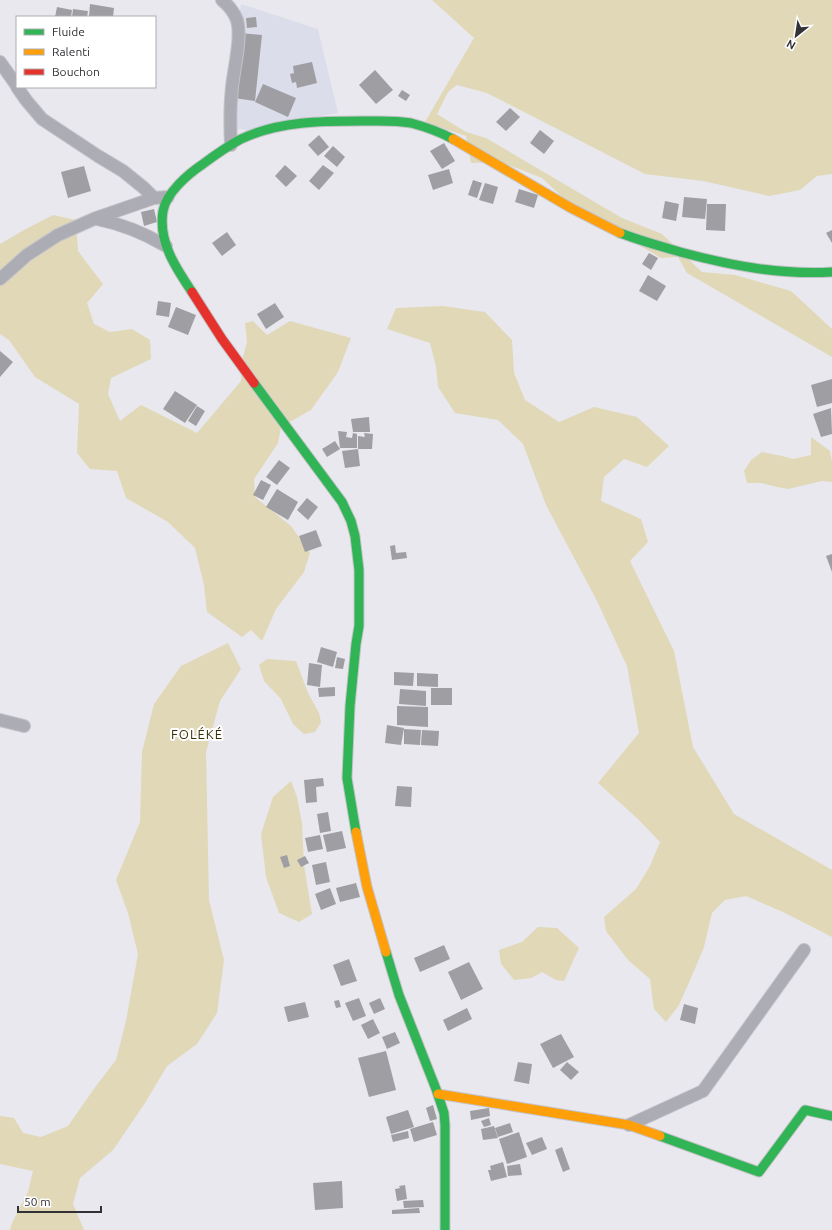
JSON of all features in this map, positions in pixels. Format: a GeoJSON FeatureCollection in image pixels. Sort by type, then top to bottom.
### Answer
{"type":"FeatureCollection","features":[{"type":"Feature","properties":{"kind":"street"},"geometry":{"type":"LineString","coordinates":[[222,0],[229,6],[236,18],[238,30],[229,113],[231,145]]}},
{"type":"Feature","properties":{"kind":"street"},"geometry":{"type":"LineString","coordinates":[[0,62],[16,86]]}},
{"type":"Feature","properties":{"kind":"street"},"geometry":{"type":"LineString","coordinates":[[18,88],[42,119],[123,171],[154,198]]}},
{"type":"Feature","properties":{"kind":"street"},"geometry":{"type":"LineString","coordinates":[[445,1230],[444,1113],[438,1094],[398,995],[368,887],[349,794],[347,778],[350,706],[358,626],[359,600],[358,554],[351,521],[342,502],[222,339],[174,264],[166,246],[163,229],[163,211],[168,197],[191,172],[231,145],[242,139],[264,131],[295,124],[320,121],[345,120],[409,123],[426,127],[448,136],[587,216],[638,240],[707,260],[744,268],[796,274],[832,272]]}},
{"type":"Feature","properties":{"kind":"street"},"geometry":{"type":"LineString","coordinates":[[0,279],[27,255],[58,236],[96,218],[154,198],[168,197]]}},
{"type":"Feature","properties":{"kind":"street"},"geometry":{"type":"LineString","coordinates":[[96,218],[114,222],[146,234],[166,246]]}},
{"type":"Feature","properties":{"kind":"street"},"geometry":{"type":"LineString","coordinates":[[0,720],[24,726]]}},
{"type":"Feature","properties":{"kind":"street"},"geometry":{"type":"LineString","coordinates":[[629,1125],[703,1091],[804,950]]}},
{"type":"Feature","properties":{"kind":"street"},"geometry":{"type":"LineString","coordinates":[[438,1094],[629,1125],[759,1172],[805,1110],[832,1116]]}},
{"type":"Feature","properties":{"kind":"shaded area"},"geometry":{"type":"Polygon","coordinates":[[[432,0],[832,0],[832,174],[817,176],[800,190],[769,196],[703,181],[645,174],[487,93],[457,85],[448,92],[437,114],[466,132],[486,138],[622,218],[662,234],[702,272],[735,275],[791,291],[832,329],[832,357],[687,273],[678,257],[661,258],[572,206],[542,178],[501,162],[471,163],[466,136],[425,122],[474,38],[432,0]]]}},
{"type":"Feature","properties":{"kind":"shaded area"},"geometry":{"type":"Polygon","coordinates":[[[241,4],[318,29],[338,113],[246,130],[234,128],[225,123],[241,4]]]}},
{"type":"Feature","properties":{"kind":"shaded area"},"geometry":{"type":"Polygon","coordinates":[[[53,215],[76,220],[78,251],[103,284],[87,303],[94,324],[110,332],[132,329],[150,340],[151,359],[111,378],[108,394],[120,421],[141,405],[197,433],[241,381],[243,357],[247,342],[245,323],[253,321],[267,335],[290,321],[351,338],[338,372],[311,410],[281,427],[278,443],[254,479],[255,497],[291,526],[310,553],[304,572],[276,609],[262,641],[251,630],[242,637],[207,612],[204,585],[195,548],[168,522],[126,498],[117,471],[90,469],[77,453],[79,404],[35,377],[9,340],[0,334],[0,244],[53,215]]]}},
{"type":"Feature","properties":{"kind":"shaded area"},"geometry":{"type":"Polygon","coordinates":[[[443,306],[485,312],[512,340],[514,373],[525,400],[559,422],[594,407],[637,417],[669,446],[647,467],[624,459],[604,477],[601,501],[641,519],[648,542],[630,561],[674,651],[693,747],[734,814],[832,870],[832,937],[783,912],[746,896],[725,900],[712,913],[704,947],[691,978],[679,1005],[666,1022],[654,1009],[650,979],[628,960],[606,931],[604,917],[636,889],[650,866],[660,842],[639,820],[598,783],[639,733],[627,666],[597,601],[546,505],[523,444],[498,420],[455,413],[438,387],[436,367],[430,343],[387,329],[396,308],[443,306]]]}},
{"type":"Feature","properties":{"kind":"shaded area"},"geometry":{"type":"Polygon","coordinates":[[[811,437],[830,451],[832,462],[832,482],[822,481],[788,489],[761,483],[747,483],[744,471],[751,460],[762,452],[793,459],[811,455],[811,437]]]}},
{"type":"Feature","properties":{"kind":"shaded area"},"geometry":{"type":"Polygon","coordinates":[[[228,643],[241,669],[220,701],[206,752],[209,900],[224,960],[217,1013],[197,1044],[167,1066],[145,1103],[113,1150],[80,1178],[73,1204],[84,1230],[10,1230],[28,1192],[33,1171],[0,1164],[0,1116],[14,1118],[23,1133],[41,1137],[68,1126],[116,1060],[126,1021],[138,954],[128,913],[116,880],[140,822],[142,752],[154,704],[181,666],[228,643]]]}},
{"type":"Feature","properties":{"kind":"shaded area"},"geometry":{"type":"Polygon","coordinates":[[[267,659],[296,661],[308,693],[319,713],[321,722],[315,732],[304,734],[293,724],[281,699],[264,681],[259,665],[267,659]]]}},
{"type":"Feature","properties":{"kind":"shaded area"},"geometry":{"type":"Polygon","coordinates":[[[291,781],[297,797],[302,823],[304,865],[312,914],[299,922],[279,913],[266,877],[261,834],[273,797],[291,781]]]}},
{"type":"Feature","properties":{"kind":"shaded area"},"geometry":{"type":"Polygon","coordinates":[[[538,927],[557,928],[579,948],[564,981],[556,980],[542,972],[531,978],[514,980],[501,964],[499,950],[522,942],[538,927]]]}},
{"type":"Feature","properties":{"kind":"building"},"geometry":{"type":"Polygon","coordinates":[[[90,4],[114,8],[113,16],[89,16],[90,4]]]}},
{"type":"Feature","properties":{"kind":"building"},"geometry":{"type":"Polygon","coordinates":[[[57,7],[72,10],[71,16],[55,16],[57,7]]]}},
{"type":"Feature","properties":{"kind":"building"},"geometry":{"type":"Polygon","coordinates":[[[73,9],[88,11],[87,16],[72,16],[73,9]]]}},
{"type":"Feature","properties":{"kind":"building"},"geometry":{"type":"Polygon","coordinates":[[[256,17],[257,27],[247,28],[246,18],[256,17]]]}},
{"type":"Feature","properties":{"kind":"building"},"geometry":{"type":"Polygon","coordinates":[[[241,33],[262,35],[255,101],[234,98],[241,33]]]}},
{"type":"Feature","properties":{"kind":"building"},"geometry":{"type":"Polygon","coordinates":[[[312,62],[317,83],[297,88],[296,82],[292,83],[290,74],[294,73],[293,66],[312,62]]]}},
{"type":"Feature","properties":{"kind":"building"},"geometry":{"type":"Polygon","coordinates":[[[375,70],[393,90],[376,104],[359,85],[375,70]]]}},
{"type":"Feature","properties":{"kind":"building"},"geometry":{"type":"Polygon","coordinates":[[[263,84],[296,98],[288,117],[255,102],[263,84]]]}},
{"type":"Feature","properties":{"kind":"building"},"geometry":{"type":"Polygon","coordinates":[[[402,90],[410,95],[406,101],[398,96],[402,90]]]}},
{"type":"Feature","properties":{"kind":"building"},"geometry":{"type":"Polygon","coordinates":[[[510,108],[520,117],[506,131],[496,122],[510,108]]]}},
{"type":"Feature","properties":{"kind":"building"},"geometry":{"type":"Polygon","coordinates":[[[540,130],[554,141],[544,154],[530,143],[540,130]]]}},
{"type":"Feature","properties":{"kind":"building"},"geometry":{"type":"Polygon","coordinates":[[[319,135],[329,147],[318,156],[308,145],[319,135]]]}},
{"type":"Feature","properties":{"kind":"building"},"geometry":{"type":"Polygon","coordinates":[[[444,143],[455,161],[442,169],[430,151],[444,143]]]}},
{"type":"Feature","properties":{"kind":"building"},"geometry":{"type":"Polygon","coordinates":[[[333,146],[345,157],[337,167],[324,156],[333,146]]]}},
{"type":"Feature","properties":{"kind":"building"},"geometry":{"type":"Polygon","coordinates":[[[285,165],[297,176],[286,187],[275,176],[285,165]]]}},
{"type":"Feature","properties":{"kind":"building"},"geometry":{"type":"Polygon","coordinates":[[[323,165],[334,173],[319,190],[309,181],[323,165]]]}},
{"type":"Feature","properties":{"kind":"building"},"geometry":{"type":"Polygon","coordinates":[[[84,166],[91,191],[68,198],[61,172],[84,166]]]}},
{"type":"Feature","properties":{"kind":"building"},"geometry":{"type":"Polygon","coordinates":[[[449,169],[453,183],[433,190],[428,175],[449,169]]]}},
{"type":"Feature","properties":{"kind":"building"},"geometry":{"type":"Polygon","coordinates":[[[473,180],[482,183],[477,198],[468,195],[473,180]]]}},
{"type":"Feature","properties":{"kind":"building"},"geometry":{"type":"Polygon","coordinates":[[[485,183],[498,187],[493,204],[479,200],[485,183]]]}},
{"type":"Feature","properties":{"kind":"building"},"geometry":{"type":"Polygon","coordinates":[[[519,189],[538,195],[534,208],[515,202],[519,189]]]}},
{"type":"Feature","properties":{"kind":"building"},"geometry":{"type":"Polygon","coordinates":[[[684,197],[707,199],[705,219],[682,217],[684,197]]]}},
{"type":"Feature","properties":{"kind":"building"},"geometry":{"type":"Polygon","coordinates":[[[665,201],[679,204],[676,221],[662,218],[665,201]]]}},
{"type":"Feature","properties":{"kind":"building"},"geometry":{"type":"Polygon","coordinates":[[[707,204],[726,204],[725,231],[706,230],[707,204]]]}},
{"type":"Feature","properties":{"kind":"building"},"geometry":{"type":"Polygon","coordinates":[[[154,209],[157,222],[144,226],[141,212],[154,209]]]}},
{"type":"Feature","properties":{"kind":"building"},"geometry":{"type":"Polygon","coordinates":[[[832,230],[832,243],[826,233],[832,230]]]}},
{"type":"Feature","properties":{"kind":"building"},"geometry":{"type":"Polygon","coordinates":[[[227,232],[236,245],[222,256],[212,243],[227,232]]]}},
{"type":"Feature","properties":{"kind":"building"},"geometry":{"type":"Polygon","coordinates":[[[649,253],[658,258],[651,270],[642,264],[649,253]]]}},
{"type":"Feature","properties":{"kind":"building"},"geometry":{"type":"Polygon","coordinates":[[[648,275],[666,286],[657,301],[639,291],[648,275]]]}},
{"type":"Feature","properties":{"kind":"building"},"geometry":{"type":"Polygon","coordinates":[[[158,301],[171,303],[169,317],[156,315],[158,301]]]}},
{"type":"Feature","properties":{"kind":"building"},"geometry":{"type":"Polygon","coordinates":[[[275,303],[284,317],[266,329],[257,314],[275,303]]]}},
{"type":"Feature","properties":{"kind":"building"},"geometry":{"type":"Polygon","coordinates":[[[176,307],[196,315],[188,335],[168,327],[176,307]]]}},
{"type":"Feature","properties":{"kind":"building"},"geometry":{"type":"Polygon","coordinates":[[[0,351],[13,362],[0,377],[0,351]]]}},
{"type":"Feature","properties":{"kind":"building"},"geometry":{"type":"Polygon","coordinates":[[[832,379],[832,403],[817,407],[811,385],[832,379]]]}},
{"type":"Feature","properties":{"kind":"building"},"geometry":{"type":"Polygon","coordinates":[[[175,391],[197,405],[185,423],[163,409],[175,391]]]}},
{"type":"Feature","properties":{"kind":"building"},"geometry":{"type":"Polygon","coordinates":[[[197,406],[205,411],[196,426],[188,421],[197,406]]]}},
{"type":"Feature","properties":{"kind":"building"},"geometry":{"type":"Polygon","coordinates":[[[831,408],[832,434],[821,437],[813,414],[831,408]]]}},
{"type":"Feature","properties":{"kind":"building"},"geometry":{"type":"Polygon","coordinates":[[[369,417],[370,432],[353,432],[351,419],[369,417]]]}},
{"type":"Feature","properties":{"kind":"building"},"geometry":{"type":"Polygon","coordinates":[[[338,431],[347,432],[346,437],[352,438],[353,433],[357,434],[357,448],[340,448],[338,431]]]}},
{"type":"Feature","properties":{"kind":"building"},"geometry":{"type":"Polygon","coordinates":[[[364,433],[373,434],[372,449],[358,449],[358,436],[365,437],[364,433]]]}},
{"type":"Feature","properties":{"kind":"building"},"geometry":{"type":"Polygon","coordinates":[[[335,441],[340,449],[327,457],[322,449],[335,441]]]}},
{"type":"Feature","properties":{"kind":"building"},"geometry":{"type":"Polygon","coordinates":[[[358,449],[360,466],[345,468],[342,451],[358,449]]]}},
{"type":"Feature","properties":{"kind":"building"},"geometry":{"type":"Polygon","coordinates":[[[279,460],[290,468],[277,485],[266,477],[279,460]]]}},
{"type":"Feature","properties":{"kind":"building"},"geometry":{"type":"Polygon","coordinates":[[[261,480],[271,485],[263,500],[253,495],[261,480]]]}},
{"type":"Feature","properties":{"kind":"building"},"geometry":{"type":"Polygon","coordinates":[[[277,489],[298,502],[288,520],[266,507],[277,489]]]}},
{"type":"Feature","properties":{"kind":"building"},"geometry":{"type":"Polygon","coordinates":[[[307,498],[318,507],[308,520],[297,510],[307,498]]]}},
{"type":"Feature","properties":{"kind":"building"},"geometry":{"type":"Polygon","coordinates":[[[316,530],[322,546],[305,552],[299,536],[316,530]]]}},
{"type":"Feature","properties":{"kind":"building"},"geometry":{"type":"Polygon","coordinates":[[[395,545],[396,553],[406,552],[407,558],[392,560],[390,546],[395,545]]]}},
{"type":"Feature","properties":{"kind":"building"},"geometry":{"type":"Polygon","coordinates":[[[832,554],[832,572],[826,556],[832,554]]]}},
{"type":"Feature","properties":{"kind":"building"},"geometry":{"type":"Polygon","coordinates":[[[321,647],[337,652],[333,667],[317,662],[321,647]]]}},
{"type":"Feature","properties":{"kind":"building"},"geometry":{"type":"Polygon","coordinates":[[[337,657],[345,659],[343,669],[335,668],[337,657]]]}},
{"type":"Feature","properties":{"kind":"building"},"geometry":{"type":"Polygon","coordinates":[[[309,663],[322,665],[320,687],[307,685],[309,663]]]}},
{"type":"Feature","properties":{"kind":"building"},"geometry":{"type":"Polygon","coordinates":[[[394,672],[414,673],[413,686],[394,685],[394,672]]]}},
{"type":"Feature","properties":{"kind":"building"},"geometry":{"type":"Polygon","coordinates":[[[417,673],[438,674],[438,687],[417,686],[417,673]]]}},
{"type":"Feature","properties":{"kind":"building"},"geometry":{"type":"Polygon","coordinates":[[[335,687],[335,696],[319,697],[318,688],[335,687]]]}},
{"type":"Feature","properties":{"kind":"building"},"geometry":{"type":"Polygon","coordinates":[[[431,688],[452,688],[452,705],[431,705],[431,688]]]}},
{"type":"Feature","properties":{"kind":"building"},"geometry":{"type":"Polygon","coordinates":[[[400,689],[426,691],[426,706],[399,704],[400,689]]]}},
{"type":"Feature","properties":{"kind":"building"},"geometry":{"type":"Polygon","coordinates":[[[397,706],[428,707],[428,727],[397,725],[397,706]]]}},
{"type":"Feature","properties":{"kind":"building"},"geometry":{"type":"Polygon","coordinates":[[[387,725],[404,728],[401,745],[385,743],[387,725]]]}},
{"type":"Feature","properties":{"kind":"building"},"geometry":{"type":"Polygon","coordinates":[[[404,729],[421,730],[420,745],[404,744],[404,729]]]}},
{"type":"Feature","properties":{"kind":"building"},"geometry":{"type":"Polygon","coordinates":[[[422,730],[439,731],[438,746],[421,745],[422,730]]]}},
{"type":"Feature","properties":{"kind":"building"},"geometry":{"type":"Polygon","coordinates":[[[323,778],[324,786],[316,787],[317,802],[306,803],[304,780],[323,778]]]}},
{"type":"Feature","properties":{"kind":"building"},"geometry":{"type":"Polygon","coordinates":[[[397,786],[412,787],[411,807],[395,806],[397,786]]]}},
{"type":"Feature","properties":{"kind":"building"},"geometry":{"type":"Polygon","coordinates":[[[328,812],[331,831],[320,833],[317,814],[328,812]]]}},
{"type":"Feature","properties":{"kind":"building"},"geometry":{"type":"Polygon","coordinates":[[[342,831],[346,848],[327,852],[323,835],[342,831]]]}},
{"type":"Feature","properties":{"kind":"building"},"geometry":{"type":"Polygon","coordinates":[[[320,835],[323,849],[308,852],[305,838],[320,835]]]}},
{"type":"Feature","properties":{"kind":"building"},"geometry":{"type":"Polygon","coordinates":[[[287,855],[290,866],[284,868],[280,857],[287,855]]]}},
{"type":"Feature","properties":{"kind":"building"},"geometry":{"type":"Polygon","coordinates":[[[305,856],[309,863],[301,867],[297,860],[305,856]]]}},
{"type":"Feature","properties":{"kind":"building"},"geometry":{"type":"Polygon","coordinates":[[[326,862],[330,882],[316,885],[312,865],[326,862]]]}},
{"type":"Feature","properties":{"kind":"building"},"geometry":{"type":"Polygon","coordinates":[[[356,883],[360,897],[340,902],[336,888],[356,883]]]}},
{"type":"Feature","properties":{"kind":"building"},"geometry":{"type":"Polygon","coordinates":[[[330,888],[336,904],[321,910],[315,894],[330,888]]]}},
{"type":"Feature","properties":{"kind":"building"},"geometry":{"type":"Polygon","coordinates":[[[444,945],[450,959],[420,972],[414,958],[444,945]]]}},
{"type":"Feature","properties":{"kind":"building"},"geometry":{"type":"Polygon","coordinates":[[[349,959],[357,981],[341,986],[333,965],[349,959]]]}},
{"type":"Feature","properties":{"kind":"building"},"geometry":{"type":"Polygon","coordinates":[[[469,962],[483,989],[461,1000],[448,972],[469,962]]]}},
{"type":"Feature","properties":{"kind":"building"},"geometry":{"type":"Polygon","coordinates":[[[359,998],[366,1016],[353,1021],[345,1003],[359,998]]]}},
{"type":"Feature","properties":{"kind":"building"},"geometry":{"type":"Polygon","coordinates":[[[380,998],[385,1009],[374,1014],[369,1003],[380,998]]]}},
{"type":"Feature","properties":{"kind":"building"},"geometry":{"type":"Polygon","coordinates":[[[339,1000],[341,1007],[336,1008],[334,1001],[339,1000]]]}},
{"type":"Feature","properties":{"kind":"building"},"geometry":{"type":"Polygon","coordinates":[[[305,1002],[309,1017],[288,1022],[284,1007],[305,1002]]]}},
{"type":"Feature","properties":{"kind":"building"},"geometry":{"type":"Polygon","coordinates":[[[684,1004],[698,1008],[695,1024],[680,1020],[684,1004]]]}},
{"type":"Feature","properties":{"kind":"building"},"geometry":{"type":"Polygon","coordinates":[[[467,1008],[472,1019],[448,1031],[443,1020],[467,1008]]]}},
{"type":"Feature","properties":{"kind":"building"},"geometry":{"type":"Polygon","coordinates":[[[373,1019],[380,1033],[368,1039],[361,1025],[373,1019]]]}},
{"type":"Feature","properties":{"kind":"building"},"geometry":{"type":"Polygon","coordinates":[[[395,1032],[400,1043],[387,1049],[382,1037],[395,1032]]]}},
{"type":"Feature","properties":{"kind":"building"},"geometry":{"type":"Polygon","coordinates":[[[561,1034],[574,1057],[553,1068],[540,1044],[561,1034]]]}},
{"type":"Feature","properties":{"kind":"building"},"geometry":{"type":"Polygon","coordinates":[[[386,1051],[396,1090],[369,1097],[358,1058],[386,1051]]]}},
{"type":"Feature","properties":{"kind":"building"},"geometry":{"type":"Polygon","coordinates":[[[518,1062],[532,1064],[529,1084],[514,1081],[518,1062]]]}},
{"type":"Feature","properties":{"kind":"building"},"geometry":{"type":"Polygon","coordinates":[[[567,1062],[579,1072],[571,1080],[560,1070],[567,1062]]]}},
{"type":"Feature","properties":{"kind":"building"},"geometry":{"type":"Polygon","coordinates":[[[433,1105],[437,1119],[430,1121],[426,1108],[433,1105]]]}},
{"type":"Feature","properties":{"kind":"building"},"geometry":{"type":"Polygon","coordinates":[[[489,1108],[490,1116],[471,1120],[470,1111],[489,1108]]]}},
{"type":"Feature","properties":{"kind":"building"},"geometry":{"type":"Polygon","coordinates":[[[408,1110],[414,1127],[391,1134],[386,1117],[408,1110]]]}},
{"type":"Feature","properties":{"kind":"building"},"geometry":{"type":"Polygon","coordinates":[[[489,1118],[491,1125],[484,1127],[481,1121],[489,1118]]]}},
{"type":"Feature","properties":{"kind":"building"},"geometry":{"type":"Polygon","coordinates":[[[433,1122],[437,1135],[414,1142],[410,1129],[433,1122]]]}},
{"type":"Feature","properties":{"kind":"building"},"geometry":{"type":"Polygon","coordinates":[[[510,1123],[513,1132],[498,1137],[495,1128],[510,1123]]]}},
{"type":"Feature","properties":{"kind":"building"},"geometry":{"type":"Polygon","coordinates":[[[494,1126],[498,1138],[483,1140],[481,1129],[494,1126]]]}},
{"type":"Feature","properties":{"kind":"building"},"geometry":{"type":"Polygon","coordinates":[[[408,1131],[409,1138],[393,1142],[391,1135],[408,1131]]]}},
{"type":"Feature","properties":{"kind":"building"},"geometry":{"type":"Polygon","coordinates":[[[519,1132],[527,1157],[507,1164],[499,1139],[519,1132]]]}},
{"type":"Feature","properties":{"kind":"building"},"geometry":{"type":"Polygon","coordinates":[[[542,1137],[547,1149],[532,1155],[526,1143],[542,1137]]]}},
{"type":"Feature","properties":{"kind":"building"},"geometry":{"type":"Polygon","coordinates":[[[562,1147],[570,1169],[563,1172],[555,1150],[562,1147]]]}},
{"type":"Feature","properties":{"kind":"building"},"geometry":{"type":"Polygon","coordinates":[[[503,1162],[507,1177],[491,1181],[488,1170],[491,1170],[490,1166],[503,1162]]]}},
{"type":"Feature","properties":{"kind":"building"},"geometry":{"type":"Polygon","coordinates":[[[520,1164],[522,1175],[508,1176],[507,1166],[520,1164]]]}},
{"type":"Feature","properties":{"kind":"building"},"geometry":{"type":"Polygon","coordinates":[[[342,1181],[343,1208],[315,1210],[313,1183],[342,1181]]]}},
{"type":"Feature","properties":{"kind":"building"},"geometry":{"type":"Polygon","coordinates":[[[405,1185],[407,1199],[397,1201],[395,1189],[400,1188],[399,1186],[405,1185]]]}},
{"type":"Feature","properties":{"kind":"building"},"geometry":{"type":"Polygon","coordinates":[[[423,1200],[424,1207],[404,1208],[403,1201],[423,1200]]]}},
{"type":"Feature","properties":{"kind":"building"},"geometry":{"type":"Polygon","coordinates":[[[419,1208],[420,1213],[392,1214],[392,1210],[419,1208]]]}},
{"type":"Feature","properties":{"kind":"traffic: fast"},"geometry":{"type":"LineString","coordinates":[[192,292],[174,264],[166,244],[162,222],[165,204],[168,197],[178,184],[212,157],[241,139],[255,133],[285,125],[348,121],[393,121],[411,123],[433,130],[453,139]]}},
{"type":"Feature","properties":{"kind":"traffic: fast"},"geometry":{"type":"LineString","coordinates":[[620,233],[684,253],[739,266],[776,271],[813,273],[832,272]]}},
{"type":"Feature","properties":{"kind":"traffic: fast"},"geometry":{"type":"LineString","coordinates":[[254,383],[342,502],[351,521],[355,536],[359,570],[359,626],[350,706],[347,778],[356,832]]}},
{"type":"Feature","properties":{"kind":"traffic: fast"},"geometry":{"type":"LineString","coordinates":[[386,952],[399,995],[444,1113],[445,1230]]}},
{"type":"Feature","properties":{"kind":"traffic: fast"},"geometry":{"type":"LineString","coordinates":[[660,1136],[759,1172],[805,1110],[832,1116]]}},
{"type":"Feature","properties":{"kind":"traffic: slow"},"geometry":{"type":"LineString","coordinates":[[453,139],[571,208],[620,233]]}},
{"type":"Feature","properties":{"kind":"traffic: slow"},"geometry":{"type":"LineString","coordinates":[[356,832],[367,887],[386,952]]}},
{"type":"Feature","properties":{"kind":"traffic: slow"},"geometry":{"type":"LineString","coordinates":[[438,1094],[629,1125],[660,1136]]}},
{"type":"Feature","properties":{"kind":"traffic: jam"},"geometry":{"type":"LineString","coordinates":[[192,292],[222,339],[254,383]]}},
{"type":"Feature","properties":{"kind":"district","name":"FOLÉKÉ"},"geometry":{"type":"Point","coordinates":[197,734]}}]}
